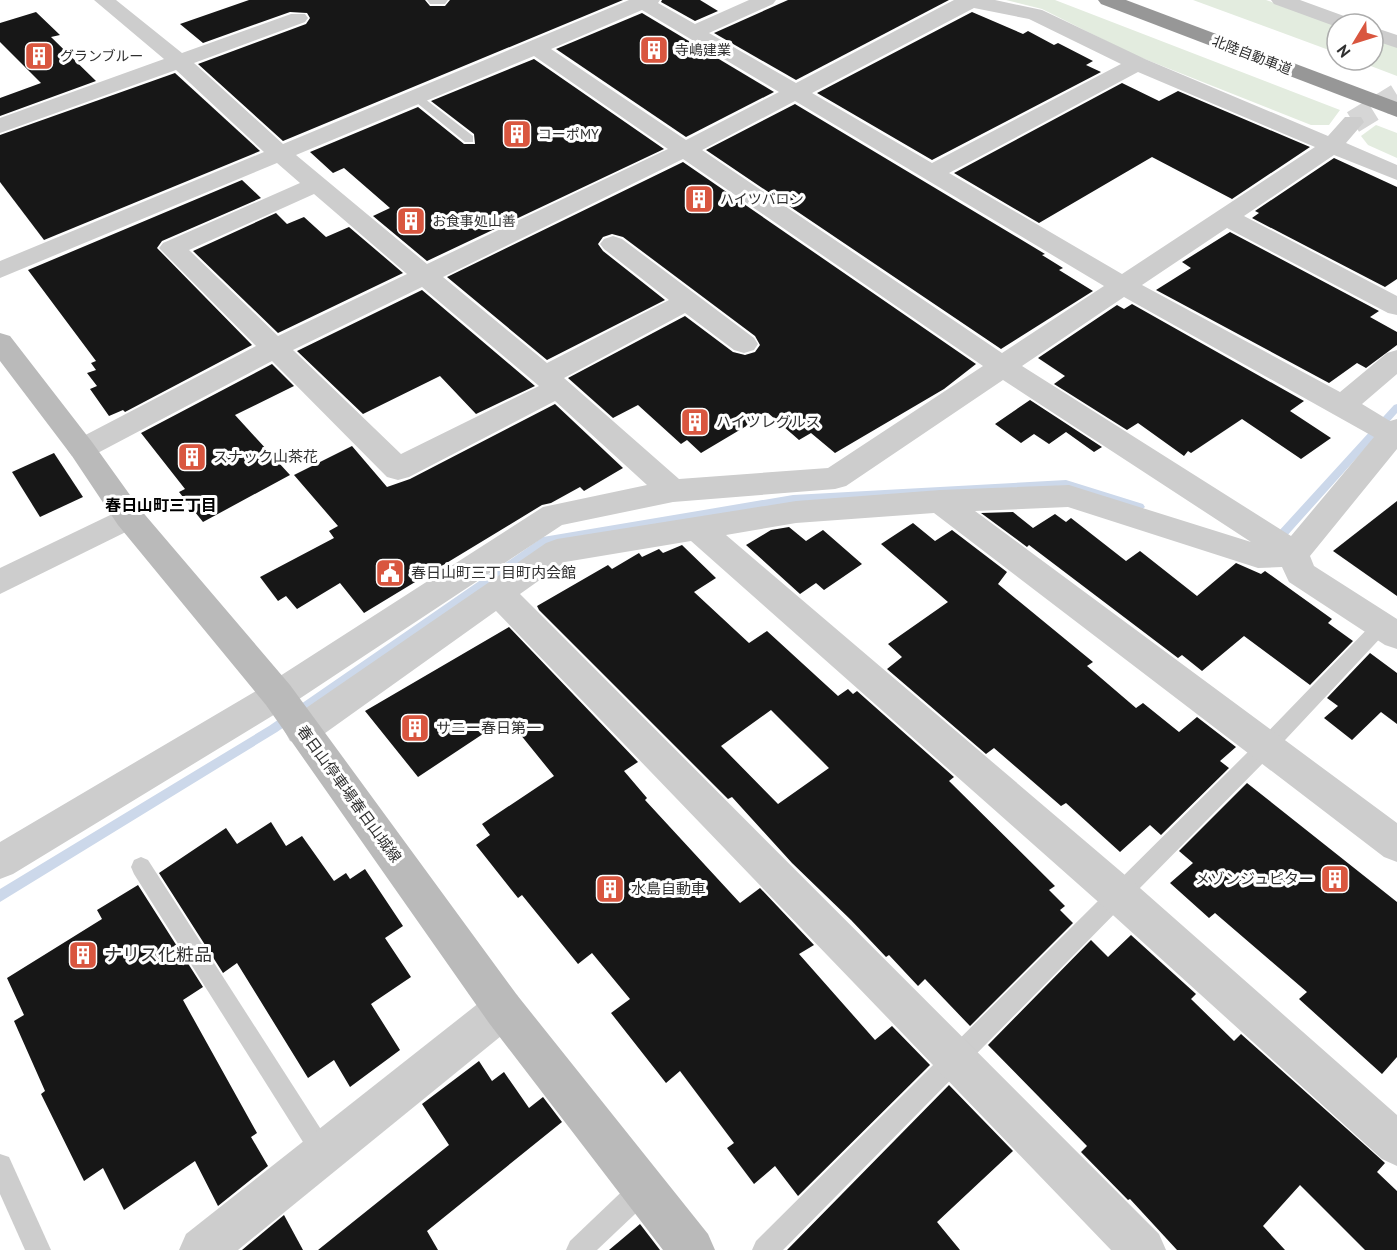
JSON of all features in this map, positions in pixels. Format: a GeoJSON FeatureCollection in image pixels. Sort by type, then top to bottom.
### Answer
{"type":"FeatureCollection","features":[{"type":"Feature","properties":{"kind":"highway","name":"北陸自動車道"},"geometry":{"type":"LineString","coordinates":[[1108,0],[1397,110]]}},
{"type":"Feature","properties":{"kind":"main road","name":"春日山停車場春日山城線"},"geometry":{"type":"LineString","coordinates":[[0,342],[129,517],[278,695],[302,730],[322,753],[503,1009],[692,1250]]}},
{"type":"Feature","properties":{"kind":"street"},"geometry":{"type":"LineString","coordinates":[[104,0],[179,61],[280,154],[428,276],[551,382],[673,491]]}},
{"type":"Feature","properties":{"kind":"street"},"geometry":{"type":"LineString","coordinates":[[694,32],[766,0]]}},
{"type":"Feature","properties":{"kind":"street"},"geometry":{"type":"LineString","coordinates":[[1281,0],[1325,16]]}},
{"type":"Feature","properties":{"kind":"street"},"geometry":{"type":"LineString","coordinates":[[0,270],[644,1],[1123,286],[1395,434],[1294,554],[1258,556],[1069,496],[940,501],[796,512],[699,530],[557,551],[302,730]]}},
{"type":"Feature","properties":{"kind":"street"},"geometry":{"type":"LineString","coordinates":[[81,449],[273,349],[428,276],[686,149],[967,1],[1035,14],[1137,64],[1397,173]]}},
{"type":"Feature","properties":{"kind":"street"},"geometry":{"type":"LineString","coordinates":[[0,126],[298,18]]}},
{"type":"Feature","properties":{"kind":"street"},"geometry":{"type":"LineString","coordinates":[[535,47],[1000,365],[1294,554],[1300,573],[1389,631]]}},
{"type":"Feature","properties":{"kind":"street"},"geometry":{"type":"LineString","coordinates":[[932,173],[1137,64]]}},
{"type":"Feature","properties":{"kind":"street"},"geometry":{"type":"LineString","coordinates":[[0,862],[278,695],[554,515],[673,491],[836,478],[1000,365],[1331,147],[1353,122]]}},
{"type":"Feature","properties":{"kind":"street"},"geometry":{"type":"LineString","coordinates":[[316,184],[172,248],[398,469],[551,382],[687,300]]}},
{"type":"Feature","properties":{"kind":"street"},"geometry":{"type":"LineString","coordinates":[[1226,217],[1397,307]]}},
{"type":"Feature","properties":{"kind":"street"},"geometry":{"type":"LineString","coordinates":[[613,244],[744,344]]}},
{"type":"Feature","properties":{"kind":"street"},"geometry":{"type":"LineString","coordinates":[[1342,405],[1397,359]]}},
{"type":"Feature","properties":{"kind":"street"},"geometry":{"type":"LineString","coordinates":[[940,501],[1265,748],[1397,845]]}},
{"type":"Feature","properties":{"kind":"street"},"geometry":{"type":"LineString","coordinates":[[0,582],[129,517]]}},
{"type":"Feature","properties":{"kind":"street"},"geometry":{"type":"LineString","coordinates":[[699,530],[1118,894],[1397,1144]]}},
{"type":"Feature","properties":{"kind":"street"},"geometry":{"type":"LineString","coordinates":[[498,593],[1143,1250]]}},
{"type":"Feature","properties":{"kind":"street"},"geometry":{"type":"LineString","coordinates":[[202,1250],[503,1009]]}},
{"type":"Feature","properties":{"kind":"lane"},"geometry":{"type":"LineString","coordinates":[[416,96],[470,139]]}},
{"type":"Feature","properties":{"kind":"lane"},"geometry":{"type":"LineString","coordinates":[[765,1250],[1265,748],[1389,631]]}},
{"type":"Feature","properties":{"kind":"lane"},"geometry":{"type":"LineString","coordinates":[[141,867],[323,1153]]}},
{"type":"Feature","properties":{"kind":"lane"},"geometry":{"type":"LineString","coordinates":[[0,1166],[38,1250]]}},
{"type":"Feature","properties":{"kind":"lane"},"geometry":{"type":"LineString","coordinates":[[579,1250],[644,1188]]}},
{"type":"Feature","properties":{"kind":"shaded area"},"geometry":{"type":"Polygon","coordinates":[[[1006,0],[1055,0],[1340,110],[1329,125],[1311,125],[1132,54],[1042,9],[1006,0]]]}},
{"type":"Feature","properties":{"kind":"shaded area"},"geometry":{"type":"Polygon","coordinates":[[[1193,0],[1266,0],[1325,21],[1325,49],[1193,0]]]}},
{"type":"Feature","properties":{"kind":"shaded area"},"geometry":{"type":"Polygon","coordinates":[[[1385,42],[1397,47],[1397,76],[1385,71],[1385,42]]]}},
{"type":"Feature","properties":{"kind":"shaded area"},"geometry":{"type":"Polygon","coordinates":[[[1376,125],[1397,133],[1397,158],[1368,145],[1361,136],[1376,125]]]}},
{"type":"Feature","properties":{"kind":"building"},"geometry":{"type":"Polygon","coordinates":[[[249,0],[425,0],[430,6],[445,6],[450,0],[623,0],[283,141],[198,64],[306,24],[310,18],[307,13],[290,12],[203,43],[180,24],[249,0]]]}},
{"type":"Feature","properties":{"kind":"building"},"geometry":{"type":"Polygon","coordinates":[[[662,0],[700,0],[718,11],[695,21],[661,2],[662,0]]]}},
{"type":"Feature","properties":{"kind":"building"},"geometry":{"type":"Polygon","coordinates":[[[788,0],[949,0],[796,80],[714,33],[788,0]]]}},
{"type":"Feature","properties":{"kind":"building"},"geometry":{"type":"Polygon","coordinates":[[[36,12],[60,35],[51,37],[96,81],[0,116],[0,98],[41,83],[0,42],[0,23],[36,12]]]}},
{"type":"Feature","properties":{"kind":"building"},"geometry":{"type":"Polygon","coordinates":[[[972,12],[1023,34],[1028,31],[1054,45],[1058,43],[1093,61],[1086,65],[1101,72],[932,160],[817,93],[972,12]]]}},
{"type":"Feature","properties":{"kind":"building"},"geometry":{"type":"Polygon","coordinates":[[[642,13],[774,92],[686,137],[556,49],[642,13]]]}},
{"type":"Feature","properties":{"kind":"building"},"geometry":{"type":"Polygon","coordinates":[[[534,59],[664,149],[427,261],[373,216],[390,208],[344,168],[333,173],[310,152],[418,107],[464,144],[475,144],[474,134],[431,101],[534,59]]]}},
{"type":"Feature","properties":{"kind":"building"},"geometry":{"type":"Polygon","coordinates":[[[175,73],[260,151],[44,240],[0,182],[0,135],[175,73]]]}},
{"type":"Feature","properties":{"kind":"building"},"geometry":{"type":"Polygon","coordinates":[[[1122,83],[1159,101],[1178,91],[1310,147],[1232,199],[1152,157],[1039,223],[954,173],[1122,83]]]}},
{"type":"Feature","properties":{"kind":"building"},"geometry":{"type":"Polygon","coordinates":[[[795,104],[1045,254],[1042,255],[1063,268],[1059,270],[1093,291],[1001,349],[706,150],[795,104]]]}},
{"type":"Feature","properties":{"kind":"building"},"geometry":{"type":"Polygon","coordinates":[[[1334,158],[1397,187],[1397,279],[1385,287],[1252,218],[1259,213],[1255,211],[1334,158]]]}},
{"type":"Feature","properties":{"kind":"building"},"geometry":{"type":"Polygon","coordinates":[[[683,162],[976,364],[944,389],[835,453],[811,433],[799,440],[768,413],[701,453],[687,440],[681,444],[638,405],[613,418],[568,378],[685,316],[733,352],[745,355],[755,352],[760,345],[755,336],[623,237],[612,234],[603,237],[598,244],[603,251],[665,300],[547,360],[447,277],[683,162]]]}},
{"type":"Feature","properties":{"kind":"building"},"geometry":{"type":"Polygon","coordinates":[[[242,180],[261,198],[162,241],[157,248],[252,345],[125,412],[123,410],[109,416],[90,389],[97,386],[87,373],[96,370],[91,363],[96,361],[28,270],[242,180]]]}},
{"type":"Feature","properties":{"kind":"building"},"geometry":{"type":"Polygon","coordinates":[[[276,213],[287,224],[304,217],[326,237],[349,227],[403,273],[278,333],[193,251],[276,213]]]}},
{"type":"Feature","properties":{"kind":"building"},"geometry":{"type":"Polygon","coordinates":[[[1230,232],[1379,311],[1370,317],[1397,332],[1397,345],[1366,368],[1357,363],[1329,383],[1156,290],[1191,268],[1182,262],[1230,232]]]}},
{"type":"Feature","properties":{"kind":"building"},"geometry":{"type":"Polygon","coordinates":[[[422,290],[535,386],[476,414],[440,376],[363,414],[297,351],[422,290]]]}},
{"type":"Feature","properties":{"kind":"building"},"geometry":{"type":"Polygon","coordinates":[[[1132,304],[1304,401],[1290,411],[1331,438],[1301,459],[1242,419],[1191,453],[1188,451],[1184,456],[1138,423],[1127,430],[1054,384],[1065,376],[1038,358],[1117,305],[1124,309],[1132,304]]]}},
{"type":"Feature","properties":{"kind":"building"},"geometry":{"type":"Polygon","coordinates":[[[272,364],[294,386],[235,415],[290,475],[203,522],[179,492],[185,489],[141,433],[272,364]]]}},
{"type":"Feature","properties":{"kind":"building"},"geometry":{"type":"Polygon","coordinates":[[[1030,400],[1102,447],[1094,452],[1066,432],[1049,444],[1034,434],[1021,443],[995,424],[1030,400]]]}},
{"type":"Feature","properties":{"kind":"building"},"geometry":{"type":"Polygon","coordinates":[[[555,404],[623,468],[584,491],[580,487],[551,503],[542,505],[364,613],[340,583],[297,609],[286,596],[278,601],[260,577],[334,538],[329,531],[338,526],[294,475],[352,446],[387,487],[410,479],[555,404]]]}},
{"type":"Feature","properties":{"kind":"building"},"geometry":{"type":"Polygon","coordinates":[[[54,453],[83,497],[40,517],[12,472],[54,453]]]}},
{"type":"Feature","properties":{"kind":"building"},"geometry":{"type":"Polygon","coordinates":[[[1397,501],[1397,596],[1333,551],[1397,501]]]}},
{"type":"Feature","properties":{"kind":"building"},"geometry":{"type":"Polygon","coordinates":[[[1013,512],[1033,528],[1055,514],[1066,522],[1071,518],[1126,561],[1140,551],[1197,596],[1236,563],[1261,574],[1265,571],[1332,619],[1328,623],[1353,641],[1310,685],[1244,636],[1202,671],[1182,655],[1178,658],[1029,545],[1027,547],[981,513],[1013,512]]]}},
{"type":"Feature","properties":{"kind":"building"},"geometry":{"type":"Polygon","coordinates":[[[913,523],[935,541],[952,530],[1007,572],[998,584],[1093,662],[1087,666],[1136,708],[1143,703],[1179,732],[1197,717],[1236,747],[1220,761],[1229,768],[1161,835],[1150,825],[1120,852],[1066,803],[1061,806],[994,748],[986,754],[887,669],[902,657],[888,644],[948,602],[881,544],[913,523]]]}},
{"type":"Feature","properties":{"kind":"building"},"geometry":{"type":"Polygon","coordinates":[[[789,527],[806,541],[823,530],[862,564],[824,590],[816,583],[800,594],[746,545],[771,530],[789,527]]]}},
{"type":"Feature","properties":{"kind":"building"},"geometry":{"type":"Polygon","coordinates":[[[682,545],[716,578],[694,592],[749,643],[767,631],[838,696],[848,689],[853,694],[857,691],[954,777],[949,781],[1055,886],[1049,890],[1065,906],[1060,910],[1073,923],[970,1026],[925,979],[918,986],[889,955],[886,957],[792,863],[732,797],[728,799],[537,606],[608,565],[612,569],[639,553],[642,557],[659,549],[663,553],[682,545]],[[771,710],[721,746],[778,804],[829,768],[771,710]]]}},
{"type":"Feature","properties":{"kind":"building"},"geometry":{"type":"Polygon","coordinates":[[[509,627],[638,762],[624,771],[647,798],[645,800],[740,903],[760,888],[814,945],[799,954],[875,1040],[892,1026],[930,1065],[798,1196],[775,1166],[754,1184],[727,1148],[734,1143],[680,1071],[666,1083],[611,1013],[630,999],[592,953],[578,964],[522,895],[518,898],[476,845],[490,835],[482,824],[554,776],[507,718],[418,777],[365,711],[509,627]]]}},
{"type":"Feature","properties":{"kind":"building"},"geometry":{"type":"Polygon","coordinates":[[[1370,653],[1397,673],[1397,724],[1381,712],[1352,740],[1324,718],[1338,706],[1327,698],[1370,653]]]}},
{"type":"Feature","properties":{"kind":"building"},"geometry":{"type":"Polygon","coordinates":[[[1247,783],[1397,902],[1397,1057],[1382,1074],[1299,999],[1307,992],[1215,913],[1209,918],[1170,883],[1193,863],[1179,851],[1247,783]]]}},
{"type":"Feature","properties":{"kind":"building"},"geometry":{"type":"Polygon","coordinates":[[[271,822],[286,846],[302,836],[334,881],[346,873],[350,879],[365,869],[403,926],[385,938],[411,977],[371,1004],[400,1050],[350,1087],[334,1060],[308,1078],[237,963],[223,973],[159,873],[226,828],[237,844],[271,822]]]}},
{"type":"Feature","properties":{"kind":"building"},"geometry":{"type":"Polygon","coordinates":[[[138,885],[203,987],[183,1000],[257,1133],[251,1137],[268,1166],[218,1206],[195,1161],[124,1210],[103,1168],[84,1181],[41,1094],[45,1091],[14,1021],[24,1015],[7,978],[102,919],[97,910],[138,885]]]}},
{"type":"Feature","properties":{"kind":"building"},"geometry":{"type":"Polygon","coordinates":[[[1131,935],[1196,994],[1191,999],[1234,1041],[1241,1034],[1385,1163],[1377,1172],[1397,1191],[1397,1250],[1365,1250],[1300,1185],[1263,1226],[1285,1250],[1177,1250],[1130,1199],[1128,1200],[1081,1152],[1087,1146],[988,1045],[1091,940],[1108,957],[1131,935]]]}},
{"type":"Feature","properties":{"kind":"building"},"geometry":{"type":"Polygon","coordinates":[[[479,1061],[492,1081],[504,1072],[529,1108],[543,1097],[562,1122],[427,1231],[438,1250],[318,1250],[449,1145],[422,1104],[479,1061]]]}},
{"type":"Feature","properties":{"kind":"building"},"geometry":{"type":"Polygon","coordinates":[[[949,1085],[1013,1151],[937,1222],[960,1250],[787,1250],[949,1085]]]}},
{"type":"Feature","properties":{"kind":"building"},"geometry":{"type":"Polygon","coordinates":[[[284,1215],[303,1250],[242,1250],[284,1215]]]}},
{"type":"Feature","properties":{"kind":"building"},"geometry":{"type":"Polygon","coordinates":[[[640,1224],[660,1250],[609,1250],[640,1224]]]}},
{"type":"Feature","properties":{"kind":"waterway"},"geometry":{"type":"LineString","coordinates":[[1272,537],[1281,535],[1397,407]]}},
{"type":"Feature","properties":{"kind":"waterway"},"geometry":{"type":"LineString","coordinates":[[0,896],[273,729],[547,540],[793,499],[1066,483],[1140,507]]}},
{"type":"Feature","properties":{"kind":"tunnel"},"geometry":{"type":"LineString","coordinates":[[1353,122],[1397,95]]}},
{"type":"Feature","properties":{"kind":"place","name":"寺嶋建業"},"geometry":{"type":"Point","coordinates":[654,50]}},
{"type":"Feature","properties":{"kind":"place","name":"グランブルー"},"geometry":{"type":"Point","coordinates":[39,56]}},
{"type":"Feature","properties":{"kind":"place","name":"コーポMY"},"geometry":{"type":"Point","coordinates":[517,134]}},
{"type":"Feature","properties":{"kind":"place","name":"ハイツバロン"},"geometry":{"type":"Point","coordinates":[699,199]}},
{"type":"Feature","properties":{"kind":"place","name":"お食事処山善"},"geometry":{"type":"Point","coordinates":[411,221]}},
{"type":"Feature","properties":{"kind":"place","name":"ハイツレグルス"},"geometry":{"type":"Point","coordinates":[695,422]}},
{"type":"Feature","properties":{"kind":"place","name":"スナック山茶花"},"geometry":{"type":"Point","coordinates":[192,457]}},
{"type":"Feature","properties":{"kind":"place","name":"春日山町三丁目町内会館"},"geometry":{"type":"Point","coordinates":[390,573]}},
{"type":"Feature","properties":{"kind":"place","name":"サニー春日第一"},"geometry":{"type":"Point","coordinates":[415,728]}},
{"type":"Feature","properties":{"kind":"place","name":"メゾンジュピター"},"geometry":{"type":"Point","coordinates":[1335,879]}},
{"type":"Feature","properties":{"kind":"place","name":"水島自動車"},"geometry":{"type":"Point","coordinates":[610,889]}},
{"type":"Feature","properties":{"kind":"place","name":"ナリス化粧品"},"geometry":{"type":"Point","coordinates":[83,955]}},
{"type":"Feature","properties":{"kind":"district","name":"春日山町三丁目"},"geometry":{"type":"Point","coordinates":[161,505]}}]}
